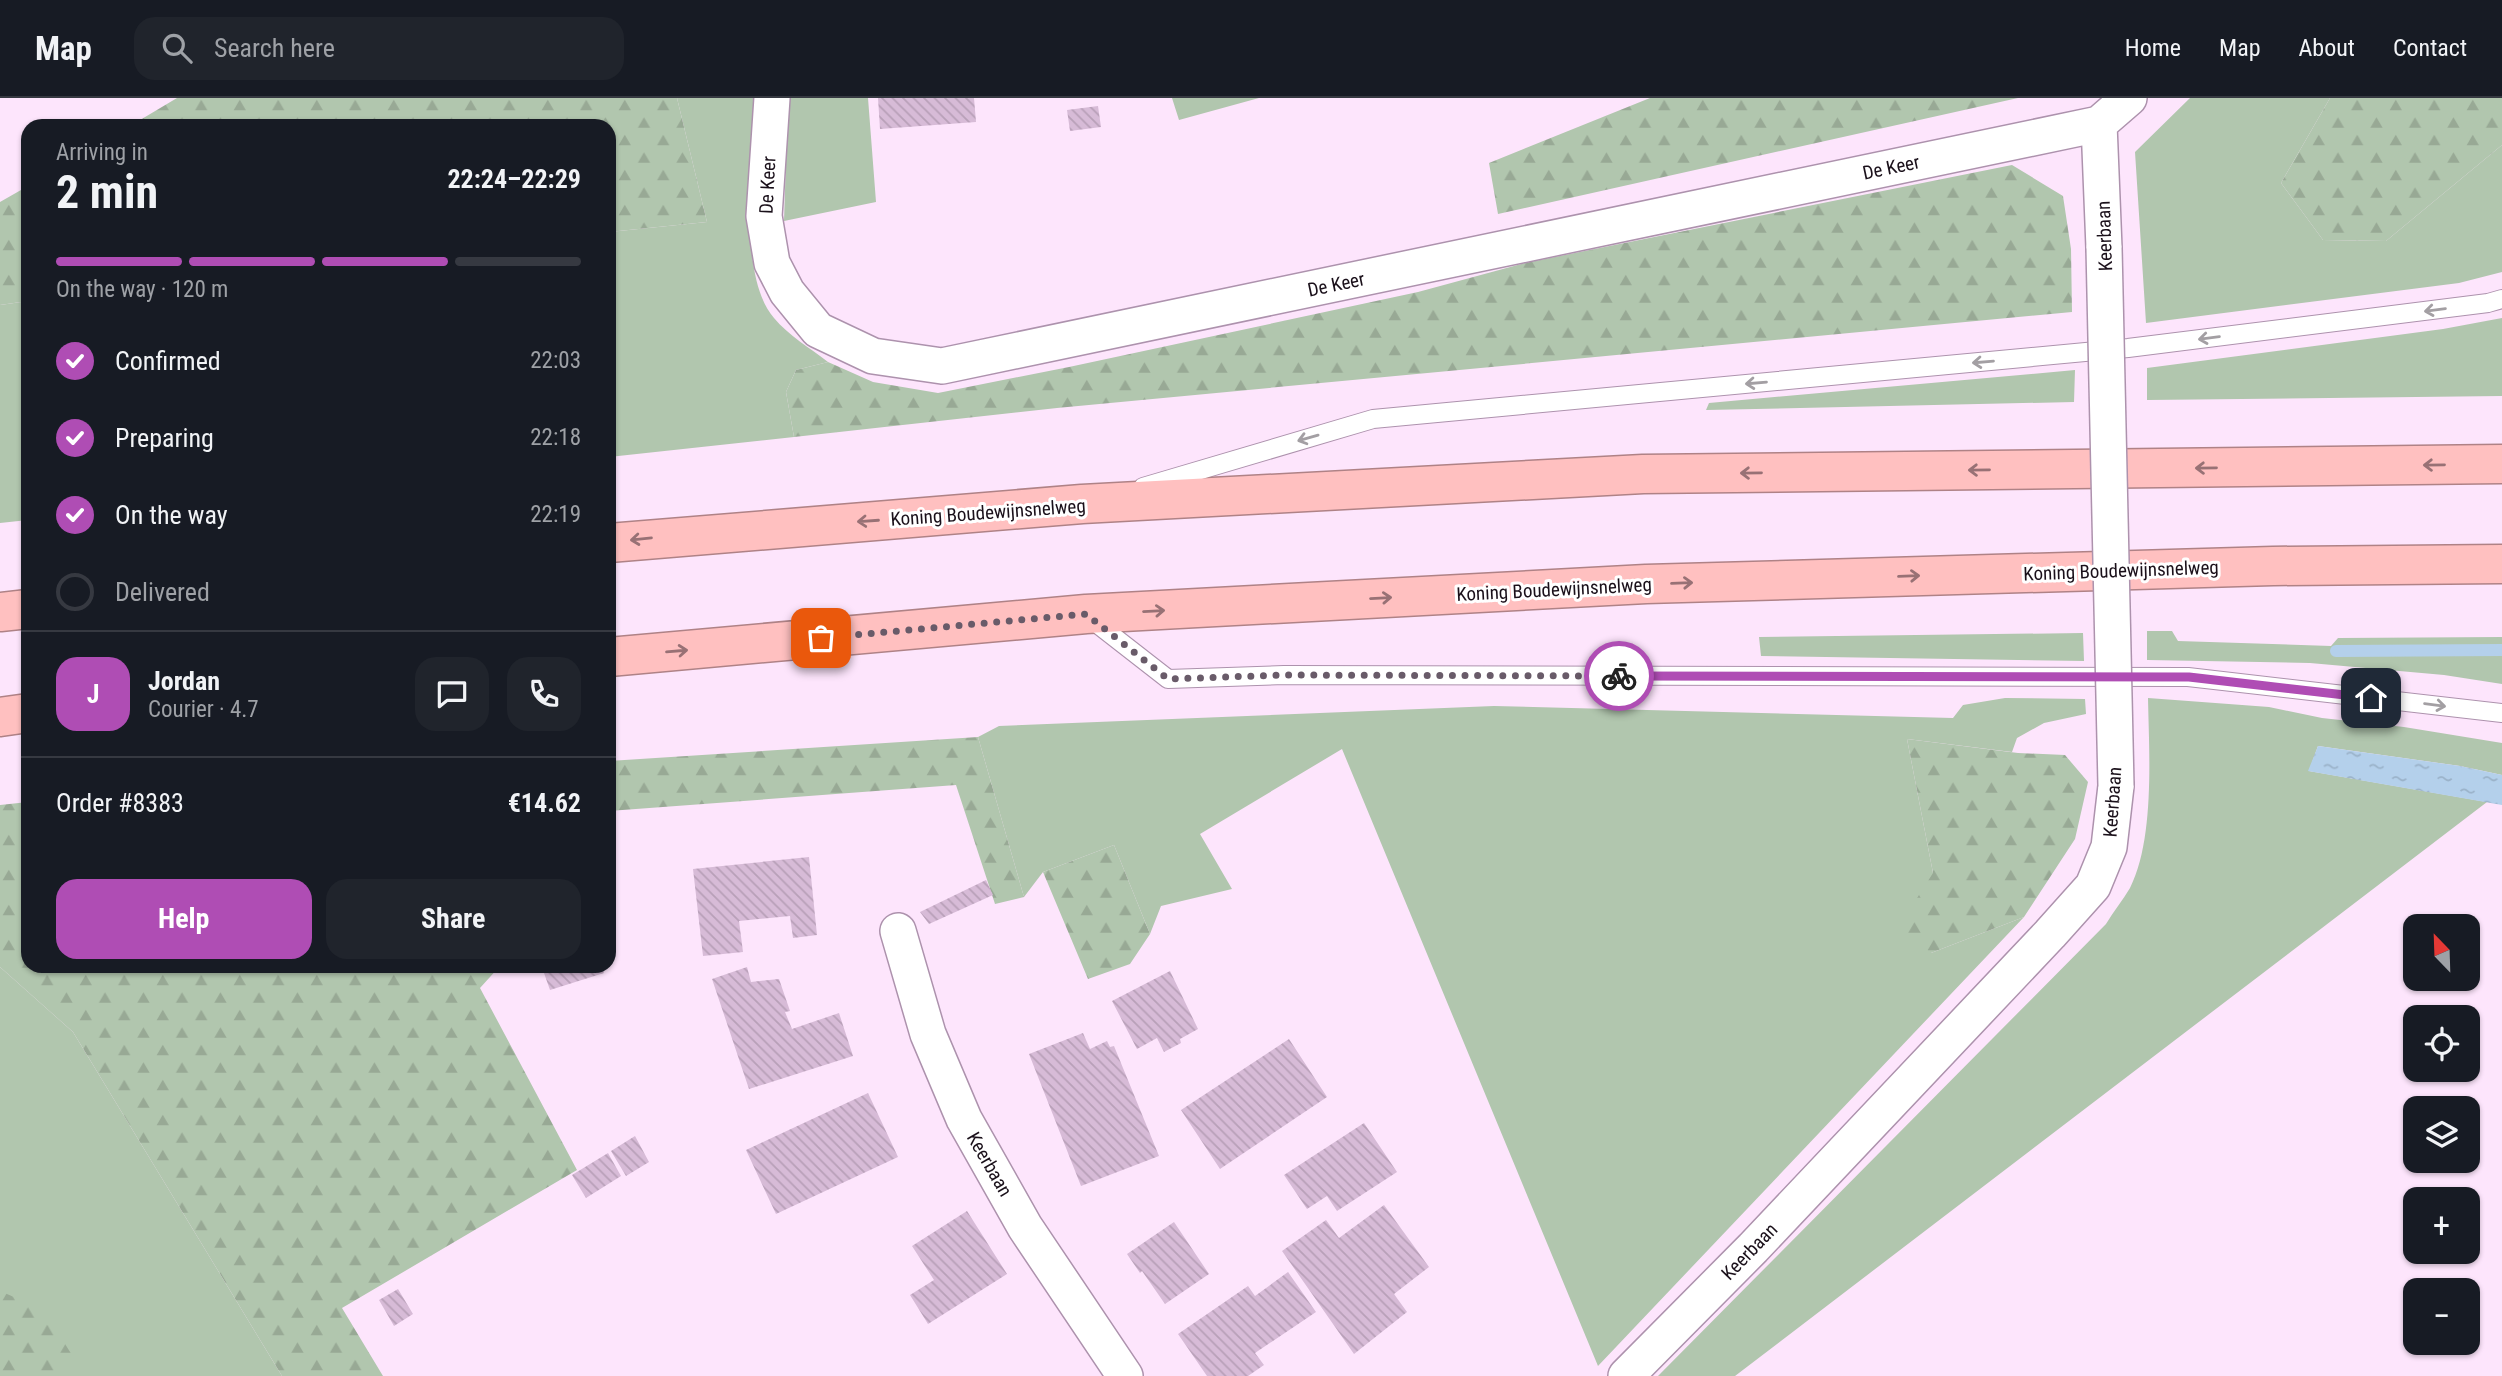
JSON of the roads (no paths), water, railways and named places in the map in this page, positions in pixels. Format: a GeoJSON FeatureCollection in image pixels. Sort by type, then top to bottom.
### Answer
{"type":"FeatureCollection","features":[{"type":"Feature","properties":{"kind":"highway","name":"Koning Boudewijnsnelweg"},"geometry":{"type":"LineString","coordinates":[[616,542],[1082,504],[1643,474],[2502,464]]}},
{"type":"Feature","properties":{"kind":"highway","name":"Koning Boudewijnsnelweg"},"geometry":{"type":"LineString","coordinates":[[616,656],[1086,614],[1646,584],[2273,566],[2502,564]]}},
{"type":"Feature","properties":{"kind":"highway"},"geometry":{"type":"LineString","coordinates":[[0,612],[21,610]]}},
{"type":"Feature","properties":{"kind":"highway"},"geometry":{"type":"LineString","coordinates":[[0,717],[21,714]]}},
{"type":"Feature","properties":{"kind":"street","name":"De Keer"},"geometry":{"type":"LineString","coordinates":[[772,98],[764,216],[772,263],[787,292],[818,330],[873,356],[942,366],[2099,124]]}},
{"type":"Feature","properties":{"kind":"street"},"geometry":{"type":"LineString","coordinates":[[2099,124],[2129,98]]}},
{"type":"Feature","properties":{"kind":"street","name":"Keerbaan"},"geometry":{"type":"LineString","coordinates":[[1626,1376],[1753,1248],[2050,934],[2093,886],[2109,847],[2116,786],[2099,124]]}},
{"type":"Feature","properties":{"kind":"street","name":"Keerbaan"},"geometry":{"type":"LineString","coordinates":[[898,931],[928,1034],[964,1119],[1025,1227],[1125,1376]]}},
{"type":"Feature","properties":{"kind":"lane"},"geometry":{"type":"LineString","coordinates":[[1082,504],[1373,419],[2128,348],[2488,303],[2502,299]]}},
{"type":"Feature","properties":{"kind":"lane"},"geometry":{"type":"LineString","coordinates":[[1086,614],[1168,679],[1284,675],[2189,677],[2502,713]]}},
{"type":"Feature","properties":{"kind":"water"},"geometry":{"type":"Polygon","coordinates":[[[2318,746],[2460,766],[2502,775],[2502,805],[2308,771],[2318,746]]]}},
{"type":"Feature","properties":{"kind":"waterway"},"geometry":{"type":"LineString","coordinates":[[2336,651],[2502,650]]}}]}
